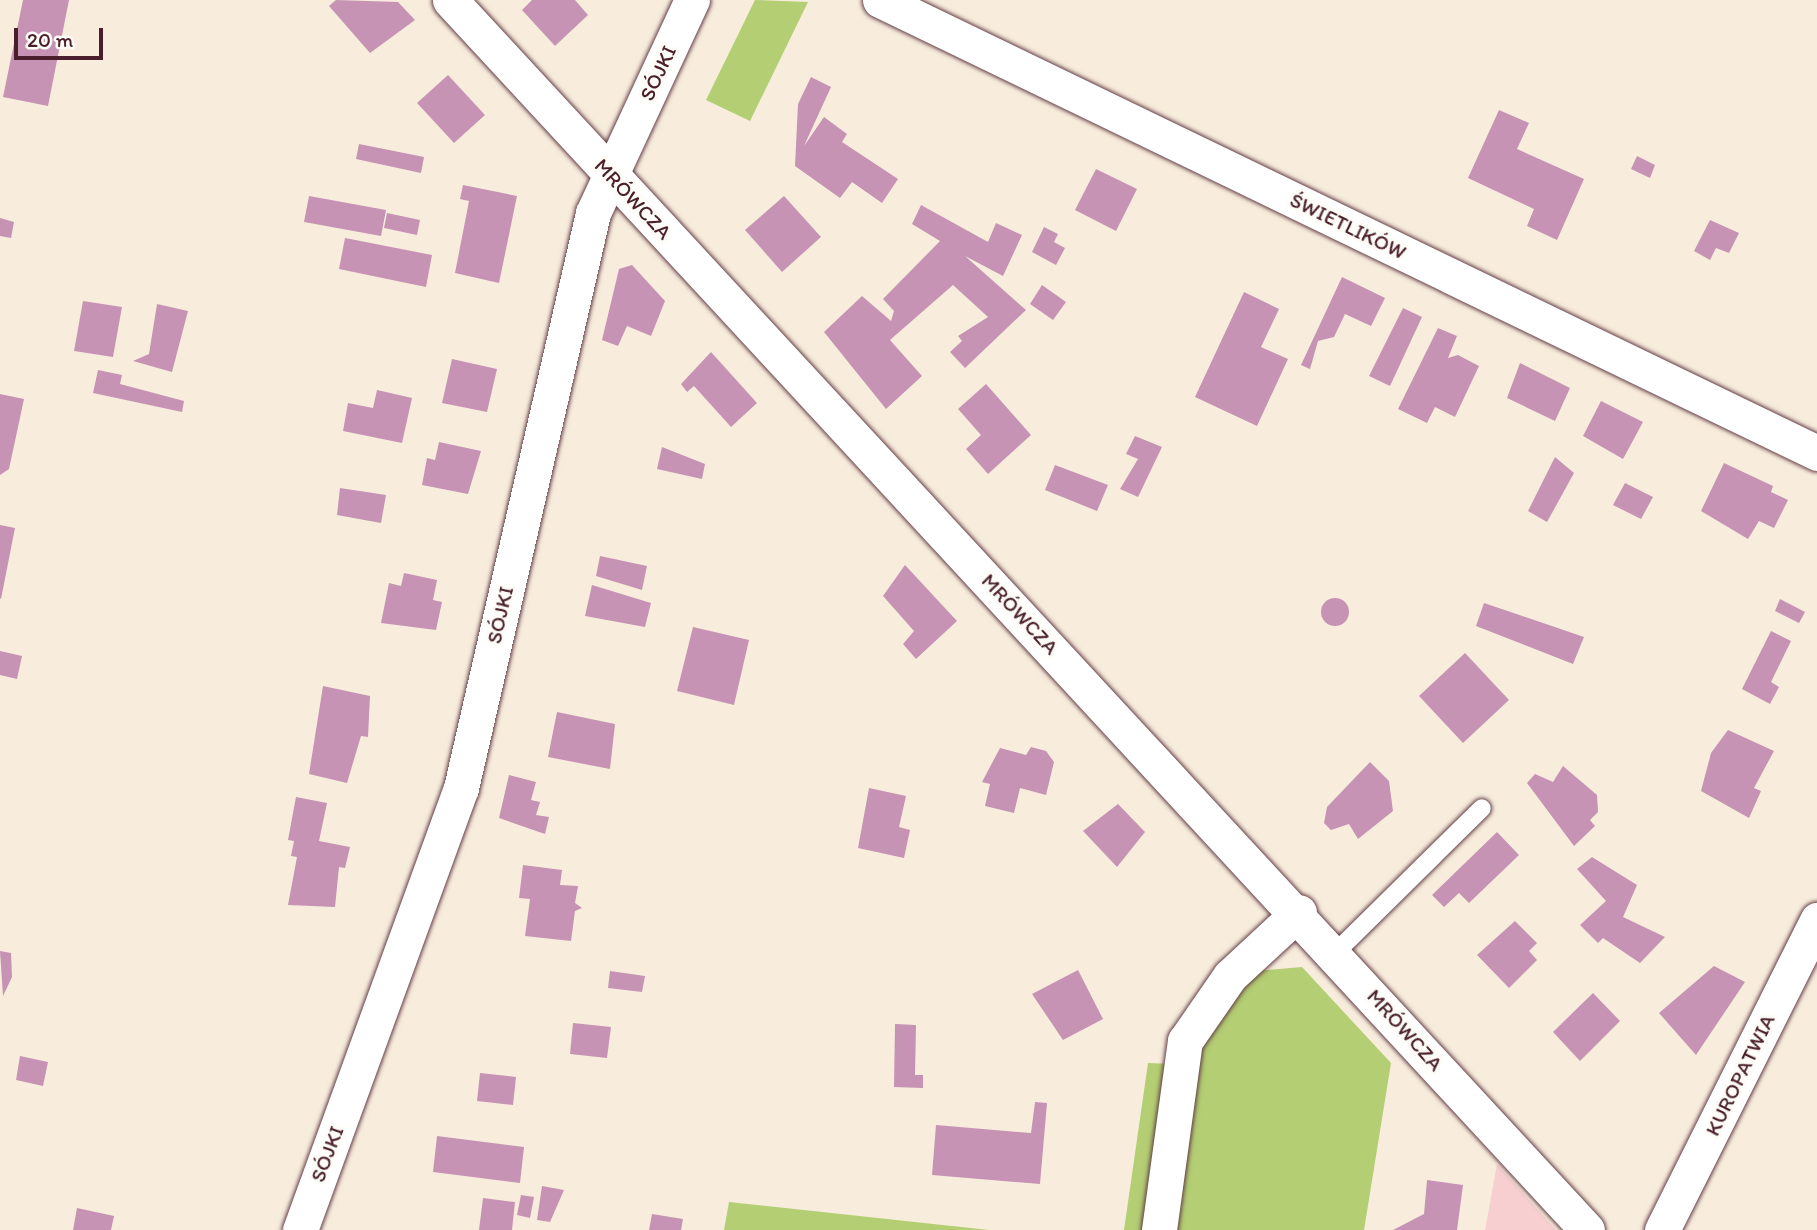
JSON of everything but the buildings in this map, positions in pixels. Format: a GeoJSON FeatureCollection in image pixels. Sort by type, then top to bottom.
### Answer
{"type":"FeatureCollection","features":[{"type":"Feature","properties":{"kind":"street","name":"MRÓWCZA"},"geometry":{"type":"LineString","coordinates":[[450,0],[1298,912],[1587,1230]]}},
{"type":"Feature","properties":{"kind":"street","name":"SÓJKI"},"geometry":{"type":"LineString","coordinates":[[300,1230],[454,812],[582,249],[610,175],[692,0]]}},
{"type":"Feature","properties":{"kind":"street","name":"ŚWIETLIKÓW"},"geometry":{"type":"LineString","coordinates":[[880,0],[1817,453]]}},
{"type":"Feature","properties":{"kind":"street"},"geometry":{"type":"LineString","coordinates":[[1158,1230],[1185,1041],[1230,976],[1298,912]]}},
{"type":"Feature","properties":{"kind":"street","name":"KUROPATWIA"},"geometry":{"type":"LineString","coordinates":[[1662,1230],[1817,920]]}},
{"type":"Feature","properties":{"kind":"lane"},"geometry":{"type":"LineString","coordinates":[[1335,953],[1482,808]]}},
{"type":"Feature","properties":{"kind":"shaded area"},"geometry":{"type":"Polygon","coordinates":[[[1497,1164],[1556,1230],[1485,1230],[1497,1164]]]}},
{"type":"Feature","properties":{"kind":"green space"},"geometry":{"type":"Polygon","coordinates":[[[755,0],[808,2],[750,121],[706,100],[755,0]]]}},
{"type":"Feature","properties":{"kind":"green space"},"geometry":{"type":"Polygon","coordinates":[[[1302,967],[1391,1063],[1364,1230],[1173,1230],[1198,1041],[1256,971],[1302,967]]]}},
{"type":"Feature","properties":{"kind":"green space"},"geometry":{"type":"Polygon","coordinates":[[[1148,1063],[1172,1064],[1150,1230],[1124,1230],[1148,1063]]]}},
{"type":"Feature","properties":{"kind":"green space"},"geometry":{"type":"Polygon","coordinates":[[[729,1202],[989,1230],[724,1230],[729,1202]]]}}]}
